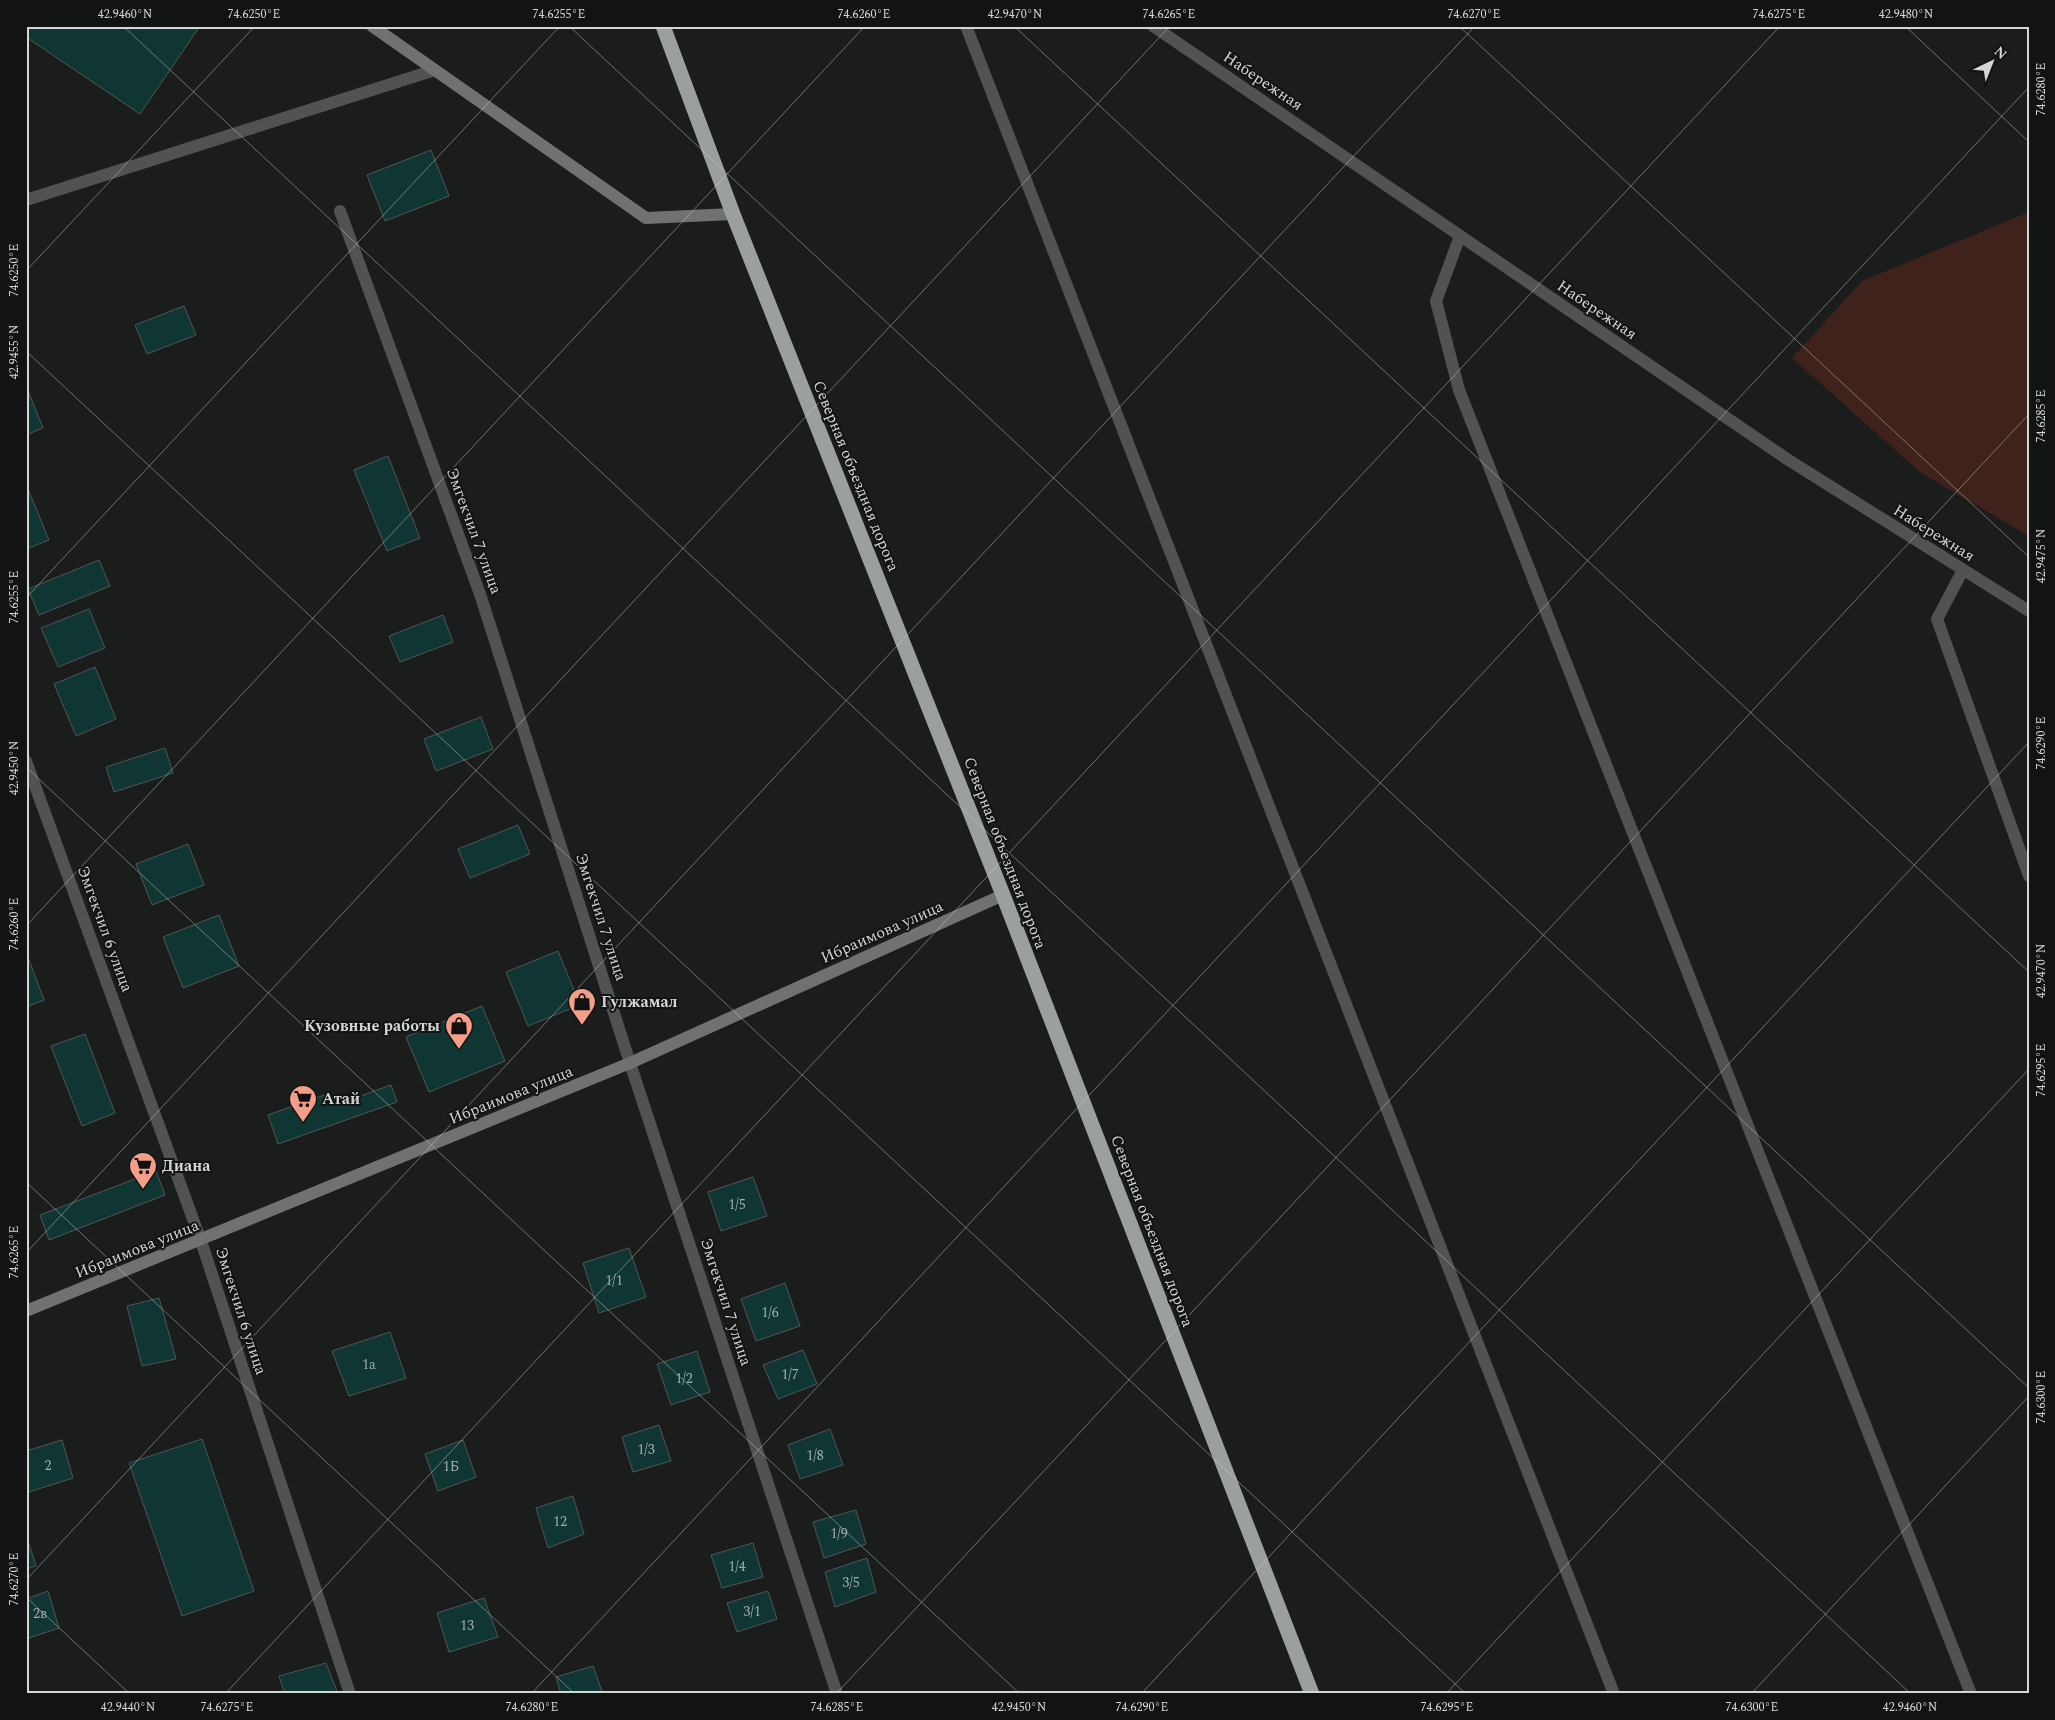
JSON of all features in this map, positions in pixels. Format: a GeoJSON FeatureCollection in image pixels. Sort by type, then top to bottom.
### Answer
{"type":"FeatureCollection","features":[{"type":"Feature","properties":{"kind":"highway","name":"Северная объездная дорога"},"geometry":{"type":"LineString","coordinates":[[663,26],[733,214],[1003,895],[1312,1694]]}},
{"type":"Feature","properties":{"kind":"main road"},"geometry":{"type":"LineString","coordinates":[[372,26],[646,218],[733,214]]}},
{"type":"Feature","properties":{"kind":"main road","name":"Ибраимова улица"},"geometry":{"type":"LineString","coordinates":[[26,1311],[201,1241],[630,1063],[1003,895]]}},
{"type":"Feature","properties":{"kind":"street"},"geometry":{"type":"LineString","coordinates":[[966,26],[1614,1694]]}},
{"type":"Feature","properties":{"kind":"street","name":"Набережная"},"geometry":{"type":"LineString","coordinates":[[1153,26],[1787,459],[2029,611]]}},
{"type":"Feature","properties":{"kind":"street"},"geometry":{"type":"LineString","coordinates":[[26,200],[435,70]]}},
{"type":"Feature","properties":{"kind":"street","name":"Эмгекчил 7 улица"},"geometry":{"type":"LineString","coordinates":[[340,210],[480,594],[630,1063],[837,1694]]}},
{"type":"Feature","properties":{"kind":"street"},"geometry":{"type":"LineString","coordinates":[[1460,236],[1436,300],[1459,390],[1971,1694]]}},
{"type":"Feature","properties":{"kind":"street"},"geometry":{"type":"LineString","coordinates":[[1963,570],[1937,619],[2029,876]]}},
{"type":"Feature","properties":{"kind":"street","name":"Эмгекчил 6 улица"},"geometry":{"type":"LineString","coordinates":[[26,761],[201,1241],[350,1694]]}},
{"type":"Feature","properties":{"kind":"shaded area"},"geometry":{"type":"Polygon","coordinates":[[[2029,212],[2029,536],[1921,473],[1792,358],[1862,281],[2029,212]]]}},
{"type":"Feature","properties":{"kind":"building"},"geometry":{"type":"Polygon","coordinates":[[[26,26],[200,26],[140,114],[26,37],[26,26]]]}},
{"type":"Feature","properties":{"kind":"building"},"geometry":{"type":"Polygon","coordinates":[[[431,150],[449,196],[385,221],[367,175],[431,150]]]}},
{"type":"Feature","properties":{"kind":"building"},"geometry":{"type":"Polygon","coordinates":[[[184,306],[196,335],[147,354],[135,325],[184,306]]]}},
{"type":"Feature","properties":{"kind":"building"},"geometry":{"type":"Polygon","coordinates":[[[26,386],[43,428],[26,435],[26,386]]]}},
{"type":"Feature","properties":{"kind":"building"},"geometry":{"type":"Polygon","coordinates":[[[388,456],[420,538],[387,551],[354,470],[388,456]]]}},
{"type":"Feature","properties":{"kind":"building"},"geometry":{"type":"Polygon","coordinates":[[[26,489],[28,489],[49,540],[26,549],[26,489]]]}},
{"type":"Feature","properties":{"kind":"building"},"geometry":{"type":"Polygon","coordinates":[[[99,560],[110,586],[39,615],[28,589],[99,560]]]}},
{"type":"Feature","properties":{"kind":"building"},"geometry":{"type":"Polygon","coordinates":[[[89,609],[105,648],[58,667],[41,628],[89,609]]]}},
{"type":"Feature","properties":{"kind":"building"},"geometry":{"type":"Polygon","coordinates":[[[443,615],[453,642],[400,662],[389,636],[443,615]]]}},
{"type":"Feature","properties":{"kind":"building"},"geometry":{"type":"Polygon","coordinates":[[[95,667],[116,719],[76,736],[54,684],[95,667]]]}},
{"type":"Feature","properties":{"kind":"building"},"geometry":{"type":"Polygon","coordinates":[[[481,717],[493,749],[436,771],[424,739],[481,717]]]}},
{"type":"Feature","properties":{"kind":"building"},"geometry":{"type":"Polygon","coordinates":[[[165,748],[173,773],[114,792],[106,767],[165,748]]]}},
{"type":"Feature","properties":{"kind":"building"},"geometry":{"type":"Polygon","coordinates":[[[518,825],[530,854],[470,878],[458,849],[518,825]]]}},
{"type":"Feature","properties":{"kind":"building"},"geometry":{"type":"Polygon","coordinates":[[[188,844],[204,885],[152,905],[136,864],[188,844]]]}},
{"type":"Feature","properties":{"kind":"building"},"geometry":{"type":"Polygon","coordinates":[[[219,915],[239,966],[183,988],[163,937],[219,915]]]}},
{"type":"Feature","properties":{"kind":"building"},"geometry":{"type":"Polygon","coordinates":[[[558,951],[580,1005],[528,1026],[506,972],[558,951]]]}},
{"type":"Feature","properties":{"kind":"building"},"geometry":{"type":"Polygon","coordinates":[[[26,952],[44,1000],[26,1007],[26,952]]]}},
{"type":"Feature","properties":{"kind":"building"},"geometry":{"type":"Polygon","coordinates":[[[482,1006],[505,1061],[429,1092],[406,1037],[482,1006]]]}},
{"type":"Feature","properties":{"kind":"building"},"geometry":{"type":"Polygon","coordinates":[[[85,1034],[115,1113],[82,1126],[51,1046],[85,1034]]]}},
{"type":"Feature","properties":{"kind":"building"},"geometry":{"type":"Polygon","coordinates":[[[391,1085],[397,1102],[278,1144],[268,1115],[327,1094],[332,1106],[391,1085]]]}},
{"type":"Feature","properties":{"kind":"building"},"geometry":{"type":"Polygon","coordinates":[[[156,1171],[165,1195],[49,1240],[40,1215],[156,1171]]]}},
{"type":"Feature","properties":{"kind":"building"},"geometry":{"type":"Polygon","coordinates":[[[753,1177],[767,1216],[721,1231],[708,1192],[753,1177]]]}},
{"type":"Feature","properties":{"kind":"building"},"geometry":{"type":"Polygon","coordinates":[[[629,1248],[646,1297],[599,1313],[583,1263],[629,1248]]]}},
{"type":"Feature","properties":{"kind":"building"},"geometry":{"type":"Polygon","coordinates":[[[785,1283],[800,1326],[756,1341],[741,1299],[785,1283]]]}},
{"type":"Feature","properties":{"kind":"building"},"geometry":{"type":"Polygon","coordinates":[[[159,1298],[176,1359],[142,1366],[127,1306],[159,1298]]]}},
{"type":"Feature","properties":{"kind":"building"},"geometry":{"type":"Polygon","coordinates":[[[390,1332],[406,1378],[349,1396],[332,1351],[390,1332]]]}},
{"type":"Feature","properties":{"kind":"building"},"geometry":{"type":"Polygon","coordinates":[[[803,1350],[817,1384],[778,1399],[763,1365],[803,1350]]]}},
{"type":"Feature","properties":{"kind":"building"},"geometry":{"type":"Polygon","coordinates":[[[697,1351],[710,1392],[671,1405],[657,1364],[697,1351]]]}},
{"type":"Feature","properties":{"kind":"building"},"geometry":{"type":"Polygon","coordinates":[[[659,1425],[671,1461],[633,1472],[622,1437],[659,1425]]]}},
{"type":"Feature","properties":{"kind":"building"},"geometry":{"type":"Polygon","coordinates":[[[830,1429],[843,1465],[800,1479],[788,1445],[830,1429]]]}},
{"type":"Feature","properties":{"kind":"building"},"geometry":{"type":"Polygon","coordinates":[[[202,1439],[254,1591],[182,1616],[129,1463],[202,1439]]]}},
{"type":"Feature","properties":{"kind":"building"},"geometry":{"type":"Polygon","coordinates":[[[62,1440],[73,1478],[26,1493],[26,1451],[62,1440]]]}},
{"type":"Feature","properties":{"kind":"building"},"geometry":{"type":"Polygon","coordinates":[[[463,1440],[476,1477],[438,1491],[425,1454],[463,1440]]]}},
{"type":"Feature","properties":{"kind":"building"},"geometry":{"type":"Polygon","coordinates":[[[573,1496],[584,1534],[548,1548],[536,1508],[573,1496]]]}},
{"type":"Feature","properties":{"kind":"building"},"geometry":{"type":"Polygon","coordinates":[[[856,1510],[866,1544],[824,1558],[813,1522],[856,1510]]]}},
{"type":"Feature","properties":{"kind":"building"},"geometry":{"type":"Polygon","coordinates":[[[26,1535],[36,1566],[26,1569],[26,1535]]]}},
{"type":"Feature","properties":{"kind":"building"},"geometry":{"type":"Polygon","coordinates":[[[753,1543],[763,1577],[722,1588],[711,1555],[753,1543]]]}},
{"type":"Feature","properties":{"kind":"building"},"geometry":{"type":"Polygon","coordinates":[[[867,1558],[876,1592],[835,1607],[825,1572],[867,1558]]]}},
{"type":"Feature","properties":{"kind":"building"},"geometry":{"type":"Polygon","coordinates":[[[48,1591],[59,1628],[26,1639],[26,1599],[48,1591]]]}},
{"type":"Feature","properties":{"kind":"building"},"geometry":{"type":"Polygon","coordinates":[[[768,1591],[777,1619],[737,1632],[727,1603],[768,1591]]]}},
{"type":"Feature","properties":{"kind":"building"},"geometry":{"type":"Polygon","coordinates":[[[484,1598],[498,1637],[449,1652],[437,1613],[484,1598]]]}},
{"type":"Feature","properties":{"kind":"building"},"geometry":{"type":"Polygon","coordinates":[[[326,1663],[338,1694],[285,1694],[279,1676],[326,1663]]]}},
{"type":"Feature","properties":{"kind":"building"},"geometry":{"type":"Polygon","coordinates":[[[593,1666],[603,1694],[561,1694],[556,1677],[593,1666]]]}},
{"type":"Feature","properties":{"kind":"place","name":"Гулжамал"},"geometry":{"type":"Point","coordinates":[582,1026]}},
{"type":"Feature","properties":{"kind":"place","name":"Кузовные работы"},"geometry":{"type":"Point","coordinates":[459,1050]}},
{"type":"Feature","properties":{"kind":"place","name":"Атай"},"geometry":{"type":"Point","coordinates":[303,1123]}},
{"type":"Feature","properties":{"kind":"place","name":"Диана"},"geometry":{"type":"Point","coordinates":[143,1190]}}]}
